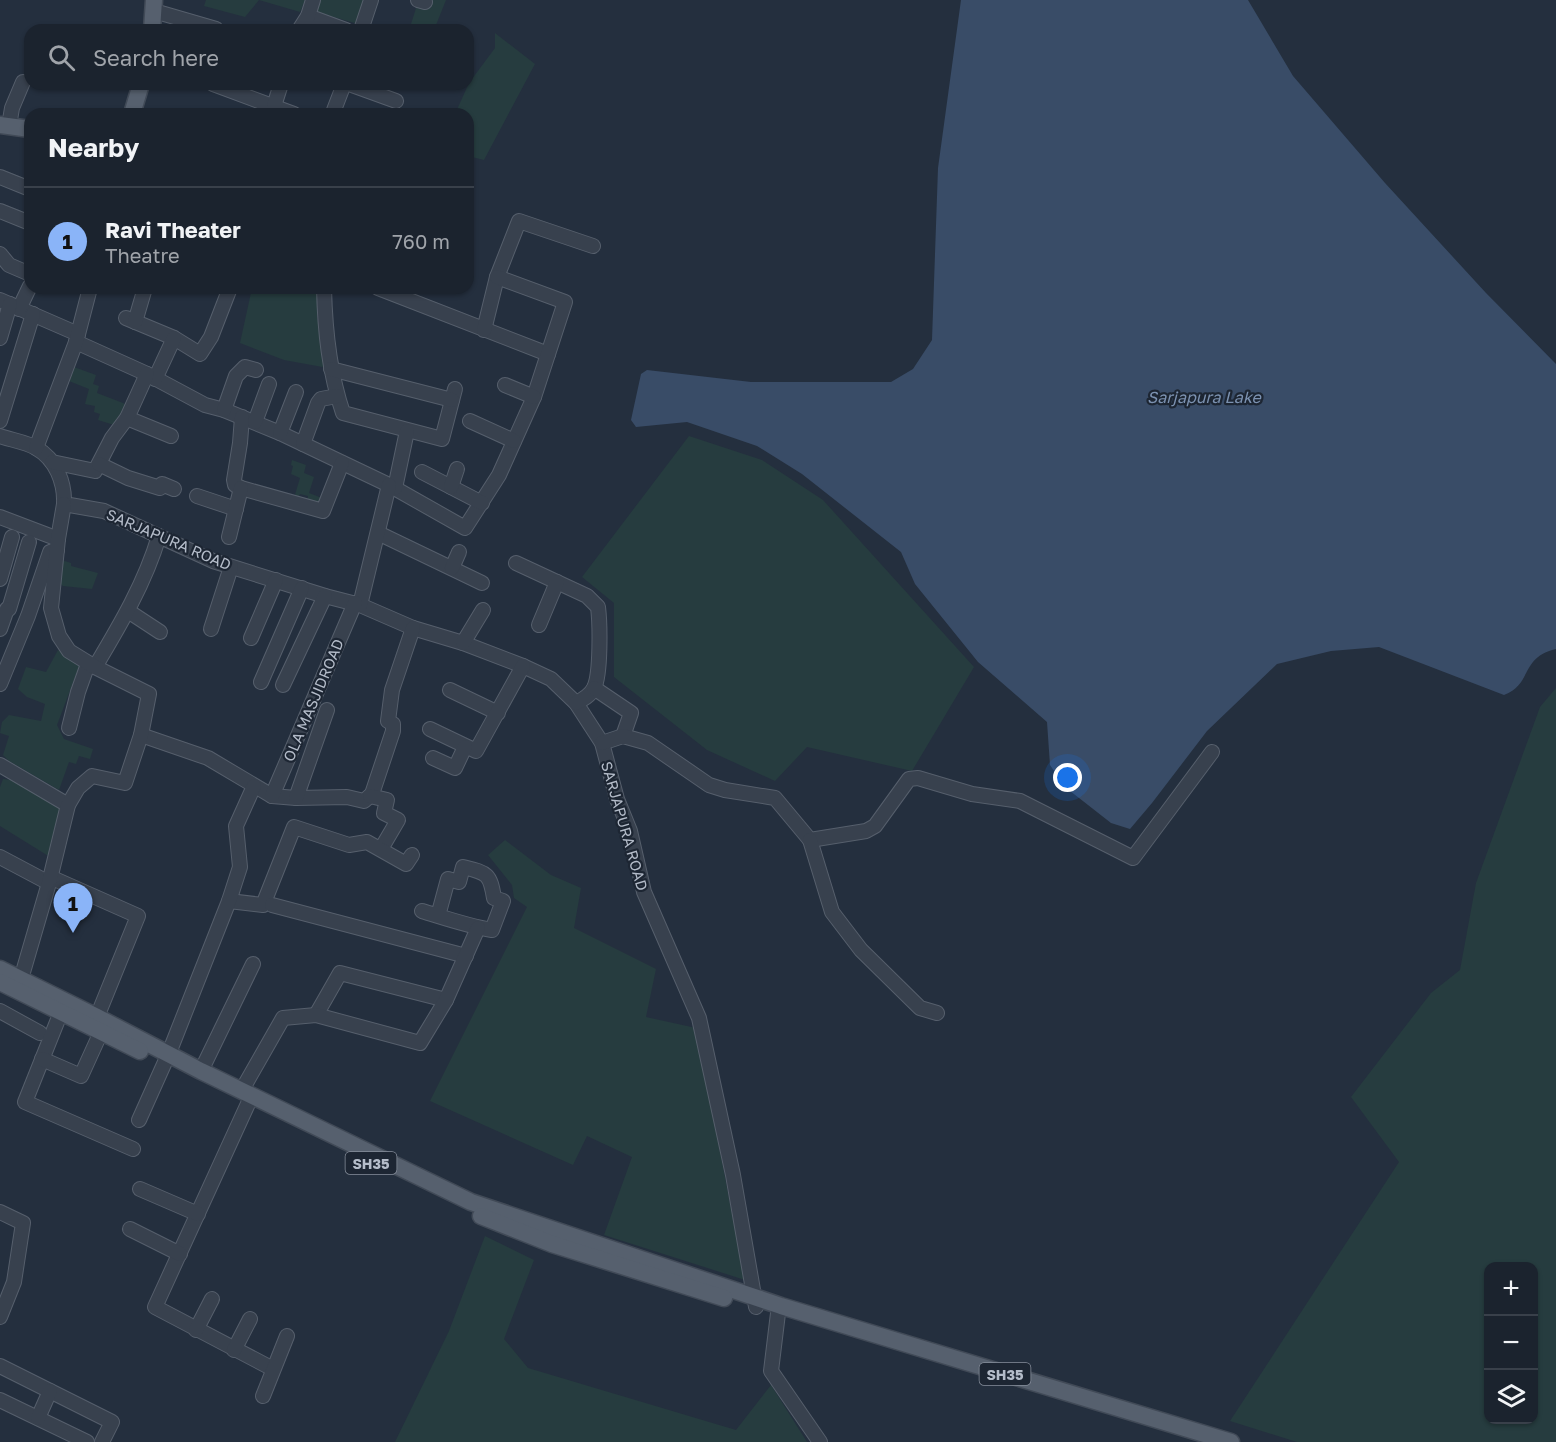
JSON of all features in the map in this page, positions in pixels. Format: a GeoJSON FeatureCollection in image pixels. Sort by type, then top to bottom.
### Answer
{"type":"FeatureCollection","features":[{"type":"Feature","properties":{"kind":"main road"},"geometry":{"type":"LineString","coordinates":[[152,24],[154,6]]}},
{"type":"Feature","properties":{"kind":"main road"},"geometry":{"type":"LineString","coordinates":[[134,108],[139,90]]}},
{"type":"Feature","properties":{"kind":"main road"},"geometry":{"type":"LineString","coordinates":[[4,125],[24,128]]}},
{"type":"Feature","properties":{"kind":"main road","name":"SH35"},"geometry":{"type":"LineString","coordinates":[[0,969],[21,979],[61,1012],[99,1024]]}},
{"type":"Feature","properties":{"kind":"main road","name":"SH35"},"geometry":{"type":"LineString","coordinates":[[0,982],[38,995],[471,1202],[777,1310],[1202,1442]]}},
{"type":"Feature","properties":{"kind":"main road","name":"SH35"},"geometry":{"type":"LineString","coordinates":[[167,1058],[201,1071],[247,1096]]}},
{"type":"Feature","properties":{"kind":"main road","name":"SH35"},"geometry":{"type":"LineString","coordinates":[[777,1310],[1231,1442]]}},
{"type":"Feature","properties":{"kind":"street"},"geometry":{"type":"LineString","coordinates":[[303,24],[313,0]]}},
{"type":"Feature","properties":{"kind":"street"},"geometry":{"type":"LineString","coordinates":[[363,24],[371,0]]}},
{"type":"Feature","properties":{"kind":"street"},"geometry":{"type":"LineString","coordinates":[[154,6],[203,24]]}},
{"type":"Feature","properties":{"kind":"street"},"geometry":{"type":"LineString","coordinates":[[308,16],[330,24]]}},
{"type":"Feature","properties":{"kind":"street"},"geometry":{"type":"LineString","coordinates":[[4,125],[23,82]]}},
{"type":"Feature","properties":{"kind":"street"},"geometry":{"type":"LineString","coordinates":[[224,90],[258,108],[274,106],[279,108]]}},
{"type":"Feature","properties":{"kind":"street"},"geometry":{"type":"LineString","coordinates":[[274,106],[279,90]]}},
{"type":"Feature","properties":{"kind":"street"},"geometry":{"type":"LineString","coordinates":[[335,108],[342,90]]}},
{"type":"Feature","properties":{"kind":"street"},"geometry":{"type":"LineString","coordinates":[[366,90],[396,101]]}},
{"type":"Feature","properties":{"kind":"street"},"geometry":{"type":"LineString","coordinates":[[0,177],[24,187]]}},
{"type":"Feature","properties":{"kind":"street"},"geometry":{"type":"LineString","coordinates":[[0,211],[24,221]]}},
{"type":"Feature","properties":{"kind":"street"},"geometry":{"type":"LineString","coordinates":[[484,330],[497,277],[519,221],[593,246]]}},
{"type":"Feature","properties":{"kind":"street"},"geometry":{"type":"LineString","coordinates":[[0,254],[9,265],[24,271]]}},
{"type":"Feature","properties":{"kind":"street"},"geometry":{"type":"LineString","coordinates":[[15,307],[205,405],[224,410],[280,433],[392,487],[465,528],[500,475],[534,398],[565,302],[497,277]]}},
{"type":"Feature","properties":{"kind":"street"},"geometry":{"type":"LineString","coordinates":[[0,338],[15,307],[24,294]]}},
{"type":"Feature","properties":{"kind":"street"},"geometry":{"type":"LineString","coordinates":[[36,448],[77,338],[88,294]]}},
{"type":"Feature","properties":{"kind":"street"},"geometry":{"type":"LineString","coordinates":[[142,294],[130,320],[174,338],[200,354],[212,337],[229,294]]}},
{"type":"Feature","properties":{"kind":"street"},"geometry":{"type":"LineString","coordinates":[[324,294],[326,337],[331,369],[343,413],[442,439],[453,394],[331,369]]}},
{"type":"Feature","properties":{"kind":"street"},"geometry":{"type":"LineString","coordinates":[[393,294],[549,354]]}},
{"type":"Feature","properties":{"kind":"street"},"geometry":{"type":"LineString","coordinates":[[0,422],[15,307]]}},
{"type":"Feature","properties":{"kind":"street"},"geometry":{"type":"LineString","coordinates":[[63,483],[76,475],[85,477],[94,467],[127,418],[174,338]]}},
{"type":"Feature","properties":{"kind":"street"},"geometry":{"type":"LineString","coordinates":[[224,410],[238,373],[245,367],[256,370]]}},
{"type":"Feature","properties":{"kind":"street"},"geometry":{"type":"LineString","coordinates":[[269,384],[248,420],[240,443],[234,480],[236,485],[323,511],[342,463]]}},
{"type":"Feature","properties":{"kind":"street"},"geometry":{"type":"LineString","coordinates":[[505,385],[534,398]]}},
{"type":"Feature","properties":{"kind":"street"},"geometry":{"type":"LineString","coordinates":[[280,433],[296,392]]}},
{"type":"Feature","properties":{"kind":"street"},"geometry":{"type":"LineString","coordinates":[[303,444],[318,403],[321,399],[337,396]]}},
{"type":"Feature","properties":{"kind":"street"},"geometry":{"type":"LineString","coordinates":[[127,418],[171,436]]}},
{"type":"Feature","properties":{"kind":"street"},"geometry":{"type":"LineString","coordinates":[[470,421],[514,441]]}},
{"type":"Feature","properties":{"kind":"street","name":"OLA MASJIDROAD"},"geometry":{"type":"LineString","coordinates":[[272,796],[357,604],[407,431]]}},
{"type":"Feature","properties":{"kind":"street"},"geometry":{"type":"LineString","coordinates":[[0,436],[36,448],[52,462],[63,483],[64,504],[51,608],[59,636],[69,651],[149,694],[141,735],[125,783],[92,776],[78,788],[68,805],[21,979]]}},
{"type":"Feature","properties":{"kind":"street"},"geometry":{"type":"LineString","coordinates":[[52,462],[94,467],[160,488],[162,484],[174,489]]}},
{"type":"Feature","properties":{"kind":"street"},"geometry":{"type":"LineString","coordinates":[[452,487],[458,469]]}},
{"type":"Feature","properties":{"kind":"street"},"geometry":{"type":"LineString","coordinates":[[422,472],[482,502]]}},
{"type":"Feature","properties":{"kind":"street"},"geometry":{"type":"LineString","coordinates":[[229,537],[241,488]]}},
{"type":"Feature","properties":{"kind":"street"},"geometry":{"type":"LineString","coordinates":[[197,496],[236,509]]}},
{"type":"Feature","properties":{"kind":"street","name":"SARJAPURA ROAD"},"geometry":{"type":"LineString","coordinates":[[64,504],[104,511],[213,561],[357,604],[413,628],[463,643],[523,666],[551,679],[576,703],[602,743],[617,799],[630,831],[644,892],[699,1018],[733,1175],[755,1302]]}},
{"type":"Feature","properties":{"kind":"street"},"geometry":{"type":"LineString","coordinates":[[0,517],[58,544]]}},
{"type":"Feature","properties":{"kind":"street"},"geometry":{"type":"LineString","coordinates":[[378,533],[482,583]]}},
{"type":"Feature","properties":{"kind":"street"},"geometry":{"type":"LineString","coordinates":[[69,728],[78,692],[92,665],[128,611],[150,566],[159,536]]}},
{"type":"Feature","properties":{"kind":"street"},"geometry":{"type":"LineString","coordinates":[[0,577],[12,537]]}},
{"type":"Feature","properties":{"kind":"street"},"geometry":{"type":"LineString","coordinates":[[0,629],[5,608],[29,542]]}},
{"type":"Feature","properties":{"kind":"street"},"geometry":{"type":"LineString","coordinates":[[0,684],[28,616],[50,552],[58,544]]}},
{"type":"Feature","properties":{"kind":"street"},"geometry":{"type":"LineString","coordinates":[[452,568],[459,552]]}},
{"type":"Feature","properties":{"kind":"street"},"geometry":{"type":"LineString","coordinates":[[516,563],[587,596],[598,607],[600,622],[594,688],[586,698],[576,703]]}},
{"type":"Feature","properties":{"kind":"street"},"geometry":{"type":"LineString","coordinates":[[211,629],[231,567]]}},
{"type":"Feature","properties":{"kind":"street"},"geometry":{"type":"LineString","coordinates":[[251,638],[276,580]]}},
{"type":"Feature","properties":{"kind":"street"},"geometry":{"type":"LineString","coordinates":[[539,626],[557,582]]}},
{"type":"Feature","properties":{"kind":"street"},"geometry":{"type":"LineString","coordinates":[[261,682],[303,588]]}},
{"type":"Feature","properties":{"kind":"street"},"geometry":{"type":"LineString","coordinates":[[282,686],[325,596]]}},
{"type":"Feature","properties":{"kind":"street"},"geometry":{"type":"LineString","coordinates":[[5,608],[28,616]]}},
{"type":"Feature","properties":{"kind":"street"},"geometry":{"type":"LineString","coordinates":[[463,643],[483,610]]}},
{"type":"Feature","properties":{"kind":"street"},"geometry":{"type":"LineString","coordinates":[[128,611],[160,632]]}},
{"type":"Feature","properties":{"kind":"street"},"geometry":{"type":"LineString","coordinates":[[141,735],[208,758],[272,796],[347,797],[364,801],[370,796],[393,731],[393,724],[388,721],[392,690],[413,628]]}},
{"type":"Feature","properties":{"kind":"street"},"geometry":{"type":"LineString","coordinates":[[430,729],[476,751],[523,666]]}},
{"type":"Feature","properties":{"kind":"street"},"geometry":{"type":"LineString","coordinates":[[594,688],[631,713],[623,736]]}},
{"type":"Feature","properties":{"kind":"street"},"geometry":{"type":"LineString","coordinates":[[450,690],[498,713]]}},
{"type":"Feature","properties":{"kind":"street"},"geometry":{"type":"LineString","coordinates":[[296,798],[327,710]]}},
{"type":"Feature","properties":{"kind":"street"},"geometry":{"type":"LineString","coordinates":[[602,743],[623,736],[648,743],[709,784],[725,790],[775,798],[810,840],[832,912],[861,950],[920,1008],[937,1013]]}},
{"type":"Feature","properties":{"kind":"street"},"geometry":{"type":"LineString","coordinates":[[433,759],[455,768],[465,747]]}},
{"type":"Feature","properties":{"kind":"street"},"geometry":{"type":"LineString","coordinates":[[810,840],[866,831],[875,826],[909,779],[918,778],[972,794],[1020,801],[1133,858],[1212,752]]}},
{"type":"Feature","properties":{"kind":"street"},"geometry":{"type":"LineString","coordinates":[[0,765],[68,805]]}},
{"type":"Feature","properties":{"kind":"street"},"geometry":{"type":"LineString","coordinates":[[139,1120],[167,1058],[229,901],[240,867],[236,826],[254,786]]}},
{"type":"Feature","properties":{"kind":"street"},"geometry":{"type":"LineString","coordinates":[[370,796],[387,800],[384,813],[398,820],[381,849]]}},
{"type":"Feature","properties":{"kind":"street"},"geometry":{"type":"LineString","coordinates":[[229,901],[263,905],[294,827],[349,845],[368,842],[406,864],[412,855]]}},
{"type":"Feature","properties":{"kind":"street"},"geometry":{"type":"LineString","coordinates":[[0,857],[49,880],[138,916],[81,1076],[42,1059]]}},
{"type":"Feature","properties":{"kind":"street"},"geometry":{"type":"LineString","coordinates":[[422,911],[438,916],[478,928],[492,930],[503,901],[494,898],[491,880],[484,872],[463,867],[459,882],[448,879],[438,916]]}},
{"type":"Feature","properties":{"kind":"street"},"geometry":{"type":"LineString","coordinates":[[272,904],[466,956]]}},
{"type":"Feature","properties":{"kind":"street"},"geometry":{"type":"LineString","coordinates":[[273,1369],[155,1307],[283,1018],[316,1015],[420,1043],[446,1000],[478,928]]}},
{"type":"Feature","properties":{"kind":"street"},"geometry":{"type":"LineString","coordinates":[[201,1071],[253,964]]}},
{"type":"Feature","properties":{"kind":"street"},"geometry":{"type":"LineString","coordinates":[[316,1015],[340,973],[446,1000]]}},
{"type":"Feature","properties":{"kind":"street"},"geometry":{"type":"LineString","coordinates":[[0,1011],[40,1033]]}},
{"type":"Feature","properties":{"kind":"street"},"geometry":{"type":"LineString","coordinates":[[61,1012],[25,1102],[133,1149]]}},
{"type":"Feature","properties":{"kind":"street"},"geometry":{"type":"LineString","coordinates":[[140,1189],[198,1214]]}},
{"type":"Feature","properties":{"kind":"street"},"geometry":{"type":"LineString","coordinates":[[0,1212],[23,1223],[14,1282],[0,1317]]}},
{"type":"Feature","properties":{"kind":"street"},"geometry":{"type":"LineString","coordinates":[[130,1229],[180,1254]]}},
{"type":"Feature","properties":{"kind":"street"},"geometry":{"type":"LineString","coordinates":[[196,1330],[212,1299]]}},
{"type":"Feature","properties":{"kind":"street"},"geometry":{"type":"LineString","coordinates":[[777,1310],[771,1371],[820,1442]]}},
{"type":"Feature","properties":{"kind":"street"},"geometry":{"type":"LineString","coordinates":[[234,1350],[250,1319]]}},
{"type":"Feature","properties":{"kind":"street"},"geometry":{"type":"LineString","coordinates":[[263,1396],[287,1336]]}},
{"type":"Feature","properties":{"kind":"street"},"geometry":{"type":"LineString","coordinates":[[0,1366],[112,1422],[102,1442]]}},
{"type":"Feature","properties":{"kind":"street"},"geometry":{"type":"LineString","coordinates":[[39,1418],[50,1391]]}},
{"type":"Feature","properties":{"kind":"street"},"geometry":{"type":"LineString","coordinates":[[0,1400],[87,1442]]}},
{"type":"Feature","properties":{"kind":"green space"},"geometry":{"type":"Polygon","coordinates":[[[206,0],[259,0],[245,17],[204,6],[206,0]]]}},
{"type":"Feature","properties":{"kind":"green space"},"geometry":{"type":"Polygon","coordinates":[[[259,0],[305,0],[300,12],[259,0]]]}},
{"type":"Feature","properties":{"kind":"green space"},"geometry":{"type":"Polygon","coordinates":[[[319,0],[367,0],[358,24],[316,12],[319,0]]]}},
{"type":"Feature","properties":{"kind":"green space"},"geometry":{"type":"Polygon","coordinates":[[[432,0],[446,0],[436,24],[411,24],[417,5],[431,8],[432,0]]]}},
{"type":"Feature","properties":{"kind":"green space"},"geometry":{"type":"Polygon","coordinates":[[[495,33],[535,64],[484,160],[474,158],[474,108],[458,108],[466,90],[474,90],[474,76],[495,48],[495,33]]]}},
{"type":"Feature","properties":{"kind":"green space"},"geometry":{"type":"Polygon","coordinates":[[[251,294],[320,294],[317,316],[328,368],[284,360],[240,343],[251,294]]]}},
{"type":"Feature","properties":{"kind":"green space"},"geometry":{"type":"Polygon","coordinates":[[[74,367],[96,375],[93,384],[99,386],[97,393],[128,406],[114,425],[98,420],[100,414],[94,412],[95,406],[85,404],[89,389],[69,381],[74,367]]]}},
{"type":"Feature","properties":{"kind":"green space"},"geometry":{"type":"Polygon","coordinates":[[[689,436],[762,460],[823,500],[974,667],[912,771],[807,747],[775,781],[707,750],[614,677],[614,603],[582,577],[689,436]]]}},
{"type":"Feature","properties":{"kind":"green space"},"geometry":{"type":"Polygon","coordinates":[[[292,460],[306,465],[304,473],[314,477],[309,493],[322,498],[319,506],[307,503],[308,496],[300,494],[298,499],[294,498],[300,478],[291,474],[292,460]]]}},
{"type":"Feature","properties":{"kind":"green space"},"geometry":{"type":"Polygon","coordinates":[[[58,559],[71,563],[71,566],[98,573],[92,589],[63,586],[56,580],[58,559]]]}},
{"type":"Feature","properties":{"kind":"green space"},"geometry":{"type":"Polygon","coordinates":[[[58,650],[80,664],[57,725],[64,739],[93,749],[90,759],[79,756],[76,764],[69,762],[59,790],[9,761],[3,755],[9,736],[0,733],[2,722],[9,715],[41,721],[45,704],[27,697],[18,689],[26,667],[46,672],[58,650]]]}},
{"type":"Feature","properties":{"kind":"green space"},"geometry":{"type":"Polygon","coordinates":[[[1556,688],[1556,1442],[1297,1442],[1230,1421],[1399,1162],[1351,1097],[1431,993],[1460,970],[1476,883],[1540,707],[1556,688]]]}},
{"type":"Feature","properties":{"kind":"green space"},"geometry":{"type":"Polygon","coordinates":[[[3,779],[13,780],[62,809],[50,857],[0,826],[0,787],[3,779]]]}},
{"type":"Feature","properties":{"kind":"green space"},"geometry":{"type":"Polygon","coordinates":[[[505,840],[551,875],[581,888],[574,928],[656,969],[646,1017],[696,1028],[745,1280],[604,1235],[632,1157],[587,1136],[573,1165],[430,1101],[527,907],[514,898],[512,885],[488,855],[505,840]]]}},
{"type":"Feature","properties":{"kind":"green space"},"geometry":{"type":"Polygon","coordinates":[[[485,1236],[534,1260],[504,1339],[528,1368],[736,1430],[771,1385],[807,1442],[395,1442],[449,1331],[485,1236]]]}},
{"type":"Feature","properties":{"kind":"water","name":"Sarjapura Lake"},"geometry":{"type":"Polygon","coordinates":[[[961,0],[1248,0],[1293,76],[1385,183],[1486,293],[1556,364],[1556,649],[1537,658],[1513,690],[1504,695],[1379,647],[1331,651],[1277,664],[1207,731],[1130,829],[1111,823],[1065,787],[1050,765],[1047,722],[978,662],[915,584],[901,552],[802,474],[757,446],[687,422],[636,427],[631,420],[641,374],[647,370],[751,382],[891,382],[913,369],[932,340],[938,168],[961,0]]]}},
{"type":"Feature","properties":{"kind":"place","name":"Ravi Theater"},"geometry":{"type":"Point","coordinates":[73,933]}}]}
